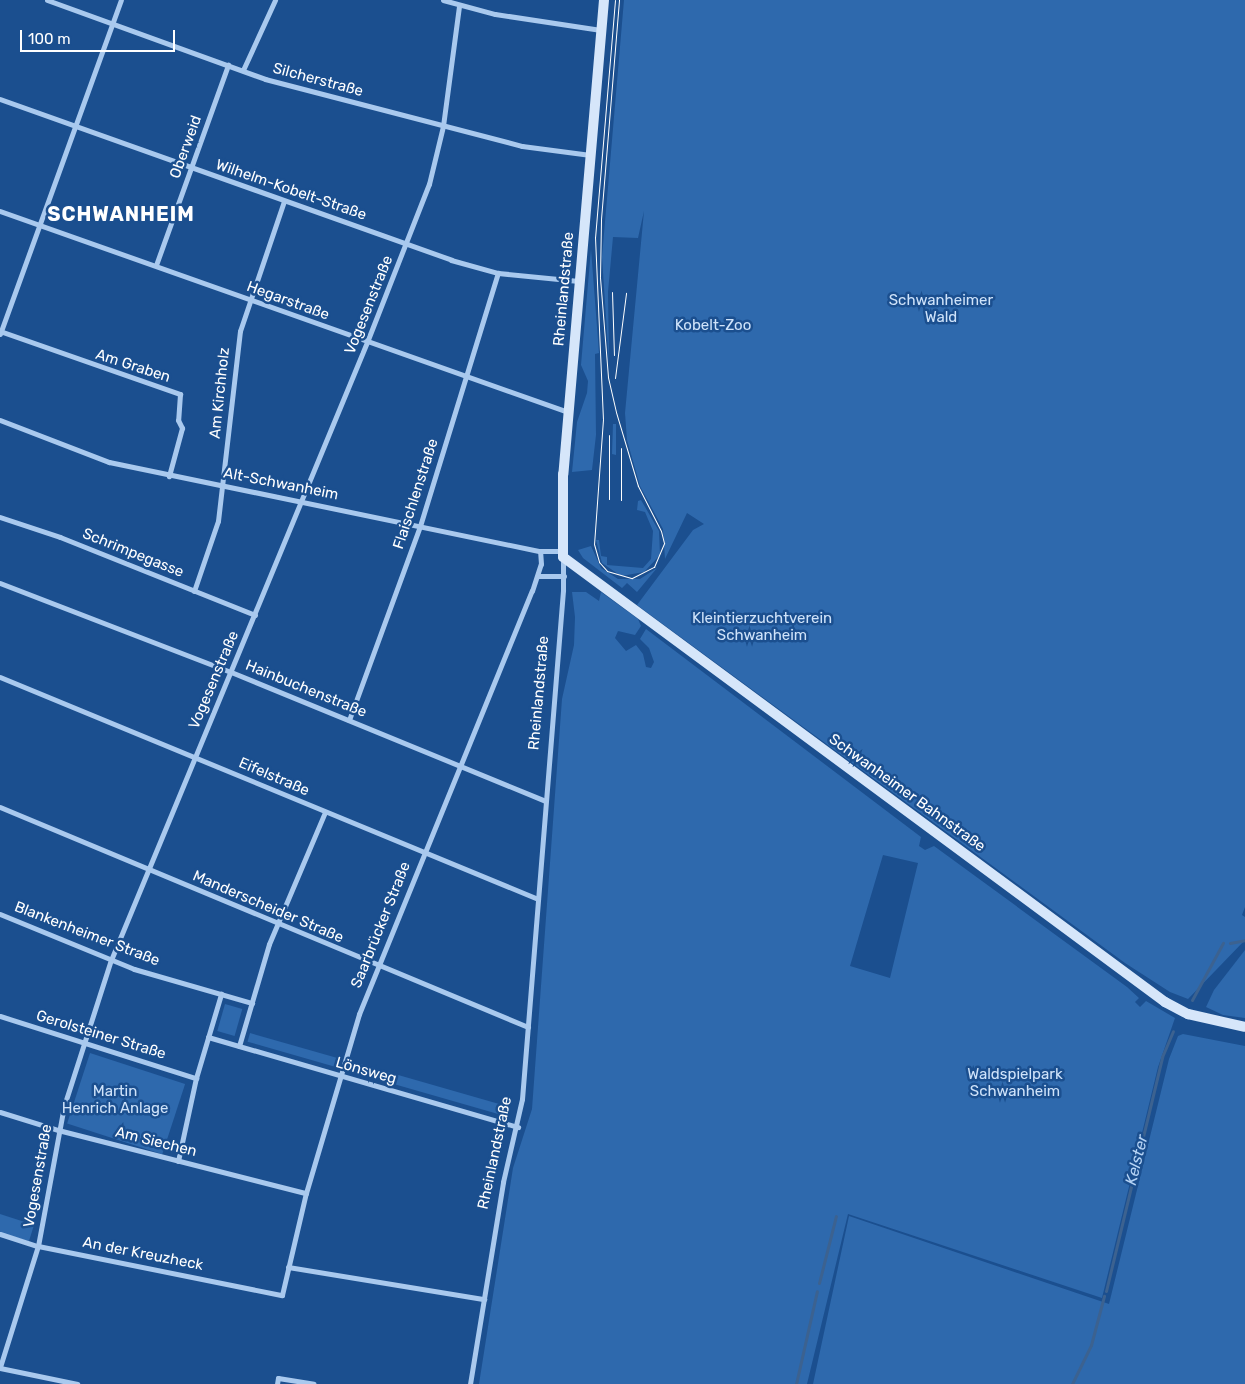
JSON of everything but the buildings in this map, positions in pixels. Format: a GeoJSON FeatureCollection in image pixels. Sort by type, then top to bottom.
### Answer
{"type":"FeatureCollection","features":[{"type":"Feature","properties":{"kind":"street","name":"Silcherstraße"},"geometry":{"type":"LineString","coordinates":[[47,0],[243,70],[522,146],[590,155]]}},
{"type":"Feature","properties":{"kind":"street"},"geometry":{"type":"LineString","coordinates":[[0,333],[78,127],[121,0]]}},
{"type":"Feature","properties":{"kind":"street"},"geometry":{"type":"LineString","coordinates":[[243,70],[275,0]]}},
{"type":"Feature","properties":{"kind":"street"},"geometry":{"type":"LineString","coordinates":[[443,0],[459,6],[602,30]]}},
{"type":"Feature","properties":{"kind":"street","name":"Rheinlandstraße"},"geometry":{"type":"LineString","coordinates":[[470,1384],[503,1182],[518,1127],[528,1027],[564,576],[563,474],[604,0]]}},
{"type":"Feature","properties":{"kind":"street","name":"Vogesenstraße"},"geometry":{"type":"LineString","coordinates":[[0,1367],[38,1246],[58,1130],[111,960],[255,615],[300,499],[367,342],[429,184],[443,126],[459,6]]}},
{"type":"Feature","properties":{"kind":"street","name":"Oberweid"},"geometry":{"type":"LineString","coordinates":[[156,265],[228,65]]}},
{"type":"Feature","properties":{"kind":"street","name":"Wilhelm-Kobelt-Straße"},"geometry":{"type":"LineString","coordinates":[[0,99],[407,244],[498,273],[579,280]]}},
{"type":"Feature","properties":{"kind":"street","name":"Am Kirchholz"},"geometry":{"type":"LineString","coordinates":[[194,591],[216,535],[223,485],[233,372],[240,331],[284,201]]}},
{"type":"Feature","properties":{"kind":"street","name":"Hegarstraße"},"geometry":{"type":"LineString","coordinates":[[0,210],[467,378],[568,412]]}},
{"type":"Feature","properties":{"kind":"street","name":"Flaischlenstraße"},"geometry":{"type":"LineString","coordinates":[[349,720],[420,526],[498,273]]}},
{"type":"Feature","properties":{"kind":"street","name":"Am Graben"},"geometry":{"type":"LineString","coordinates":[[0,333],[180,394],[178,420],[182,428],[168,476]]}},
{"type":"Feature","properties":{"kind":"street","name":"Alt-Schwanheim"},"geometry":{"type":"LineString","coordinates":[[0,420],[109,462],[168,476],[300,499],[420,526],[563,554]]}},
{"type":"Feature","properties":{"kind":"street","name":"Schrimpegasse"},"geometry":{"type":"LineString","coordinates":[[0,517],[60,537],[255,615]]}},
{"type":"Feature","properties":{"kind":"street","name":"Saarbrücker Straße"},"geometry":{"type":"LineString","coordinates":[[282,1295],[306,1193],[338,1076],[378,967],[538,576],[540,551]]}},
{"type":"Feature","properties":{"kind":"street","name":"Schwanheimer Bahnstraße"},"geometry":{"type":"LineString","coordinates":[[563,554],[1165,1002],[1188,1014],[1245,1027]]}},
{"type":"Feature","properties":{"kind":"street"},"geometry":{"type":"LineString","coordinates":[[538,576],[564,576]]}},
{"type":"Feature","properties":{"kind":"street","name":"Hainbuchenstraße"},"geometry":{"type":"LineString","coordinates":[[0,583],[231,672],[545,801]]}},
{"type":"Feature","properties":{"kind":"street","name":"Eifelstraße"},"geometry":{"type":"LineString","coordinates":[[0,677],[538,899]]}},
{"type":"Feature","properties":{"kind":"street","name":"Manderscheider Straße"},"geometry":{"type":"LineString","coordinates":[[0,808],[378,967],[528,1027]]}},
{"type":"Feature","properties":{"kind":"street"},"geometry":{"type":"LineString","coordinates":[[239,1046],[277,924],[325,812]]}},
{"type":"Feature","properties":{"kind":"street","name":"Blankenheimer Straße"},"geometry":{"type":"LineString","coordinates":[[0,914],[111,960],[252,1003]]}},
{"type":"Feature","properties":{"kind":"street"},"geometry":{"type":"LineString","coordinates":[[178,1161],[196,1078],[221,994]]}},
{"type":"Feature","properties":{"kind":"street","name":"Gerolsteiner Straße"},"geometry":{"type":"LineString","coordinates":[[0,1016],[196,1078]]}},
{"type":"Feature","properties":{"kind":"street","name":"Lönsweg"},"geometry":{"type":"LineString","coordinates":[[208,1036],[338,1076],[518,1127]]}},
{"type":"Feature","properties":{"kind":"street","name":"Am Siechen"},"geometry":{"type":"LineString","coordinates":[[0,1112],[58,1130],[306,1193]]}},
{"type":"Feature","properties":{"kind":"street","name":"An der Kreuzheck"},"geometry":{"type":"LineString","coordinates":[[0,1234],[38,1246],[282,1295]]}},
{"type":"Feature","properties":{"kind":"street"},"geometry":{"type":"LineString","coordinates":[[288,1267],[484,1299]]}},
{"type":"Feature","properties":{"kind":"street"},"geometry":{"type":"LineString","coordinates":[[0,1367],[77,1384]]}},
{"type":"Feature","properties":{"kind":"street"},"geometry":{"type":"LineString","coordinates":[[277,1384],[278,1378],[314,1384]]}},
{"type":"Feature","properties":{"kind":"green space","name":"Schwanheimer Wald"},"geometry":{"type":"Polygon","coordinates":[[[624,0],[1245,0],[1245,907],[1242,915],[1245,917],[1245,940],[1188,999],[1170,992],[1125,963],[637,605],[693,530],[704,524],[687,513],[665,559],[663,529],[640,486],[627,440],[625,413],[644,211],[638,238],[613,237],[608,292],[609,363],[602,257],[624,0]]]}},
{"type":"Feature","properties":{"kind":"green space"},"geometry":{"type":"Polygon","coordinates":[[[591,249],[599,353],[595,354],[596,435],[592,470],[572,472],[577,422],[587,393],[588,381],[581,365],[591,249]]]}},
{"type":"Feature","properties":{"kind":"green space"},"geometry":{"type":"Polygon","coordinates":[[[613,424],[616,424],[616,455],[612,454],[613,424]]]}},
{"type":"Feature","properties":{"kind":"green space"},"geometry":{"type":"Polygon","coordinates":[[[641,500],[659,531],[660,555],[644,572],[621,576],[602,563],[596,540],[599,540],[601,556],[607,557],[607,565],[643,568],[651,559],[653,531],[645,512],[637,510],[638,501],[641,500]]]}},
{"type":"Feature","properties":{"kind":"green space"},"geometry":{"type":"Polygon","coordinates":[[[591,546],[601,568],[618,579],[640,579],[657,568],[637,592],[627,583],[622,588],[583,558],[578,550],[591,546]]]}},
{"type":"Feature","properties":{"kind":"green space","name":"Waldspielpark Schwanheim"},"geometry":{"type":"Polygon","coordinates":[[[572,592],[586,592],[599,601],[601,592],[638,619],[641,626],[635,635],[618,631],[615,638],[626,651],[636,645],[643,654],[646,667],[651,668],[654,662],[649,648],[640,639],[646,629],[921,837],[919,846],[925,850],[934,846],[1127,987],[1139,998],[1135,1002],[1140,1007],[1146,1001],[1175,1018],[1158,1067],[1102,1298],[848,1214],[807,1384],[479,1384],[513,1168],[532,1109],[562,699],[574,645],[575,617],[572,592]],[[883,855],[850,966],[890,978],[918,863],[883,855]]]}},
{"type":"Feature","properties":{"kind":"green space"},"geometry":{"type":"Polygon","coordinates":[[[1245,950],[1245,1018],[1223,1015],[1206,1007],[1214,990],[1245,950]]]}},
{"type":"Feature","properties":{"kind":"green space"},"geometry":{"type":"Polygon","coordinates":[[[225,1004],[242,1009],[235,1036],[217,1031],[225,1004]]]}},
{"type":"Feature","properties":{"kind":"green space"},"geometry":{"type":"Polygon","coordinates":[[[250,1033],[337,1058],[334,1066],[248,1042],[250,1033]]]}},
{"type":"Feature","properties":{"kind":"green space"},"geometry":{"type":"Polygon","coordinates":[[[1183,1034],[1245,1046],[1245,1384],[813,1384],[849,1216],[1109,1304],[1169,1059],[1178,1036],[1183,1034]]]}},
{"type":"Feature","properties":{"kind":"green space","name":"Martin Henrich Anlage"},"geometry":{"type":"Polygon","coordinates":[[[90,1053],[185,1084],[162,1154],[67,1123],[90,1053]]]}},
{"type":"Feature","properties":{"kind":"green space"},"geometry":{"type":"Polygon","coordinates":[[[353,1062],[509,1107],[506,1116],[350,1072],[353,1062]]]}},
{"type":"Feature","properties":{"kind":"green space"},"geometry":{"type":"Polygon","coordinates":[[[0,1214],[34,1225],[29,1241],[0,1233],[0,1214]]]}},
{"type":"Feature","properties":{"kind":"waterway","name":"Kelster"},"geometry":{"type":"LineString","coordinates":[[1230,943],[1245,940]]}},
{"type":"Feature","properties":{"kind":"waterway","name":"Kelster"},"geometry":{"type":"LineString","coordinates":[[1192,1000],[1223,943]]}},
{"type":"Feature","properties":{"kind":"waterway","name":"Kelster"},"geometry":{"type":"LineString","coordinates":[[1106,1291],[1162,1057],[1173,1031]]}},
{"type":"Feature","properties":{"kind":"waterway"},"geometry":{"type":"LineString","coordinates":[[819,1283],[836,1216]]}},
{"type":"Feature","properties":{"kind":"waterway"},"geometry":{"type":"LineString","coordinates":[[796,1384],[817,1291]]}},
{"type":"Feature","properties":{"kind":"waterway","name":"Kelster"},"geometry":{"type":"LineString","coordinates":[[1072,1384],[1091,1345],[1104,1296]]}},
{"type":"Feature","properties":{"kind":"tram line"},"geometry":{"type":"LineString","coordinates":[[615,0],[595,237],[603,419],[594,544],[599,562],[607,571],[632,578],[654,567],[664,543],[661,531],[638,486],[616,412],[608,377],[600,277],[601,219],[619,0]]}},
{"type":"Feature","properties":{"kind":"tram line"},"geometry":{"type":"LineString","coordinates":[[612,292],[614,355]]}},
{"type":"Feature","properties":{"kind":"tram line"},"geometry":{"type":"LineString","coordinates":[[615,378],[626,293]]}},
{"type":"Feature","properties":{"kind":"tram line"},"geometry":{"type":"LineString","coordinates":[[609,435],[609,499]]}},
{"type":"Feature","properties":{"kind":"tram line"},"geometry":{"type":"LineString","coordinates":[[621,448],[621,500]]}},
{"type":"Feature","properties":{"kind":"district","name":"SCHWANHEIM"},"geometry":{"type":"Point","coordinates":[121,214]}},
{"type":"Feature","properties":{"kind":"park label","name":"Kobelt-Zoo"},"geometry":{"type":"Point","coordinates":[713,326]}},
{"type":"Feature","properties":{"kind":"park label","name":"Kleintierzuchtverein Schwanheim"},"geometry":{"type":"Point","coordinates":[762,626]}}]}
